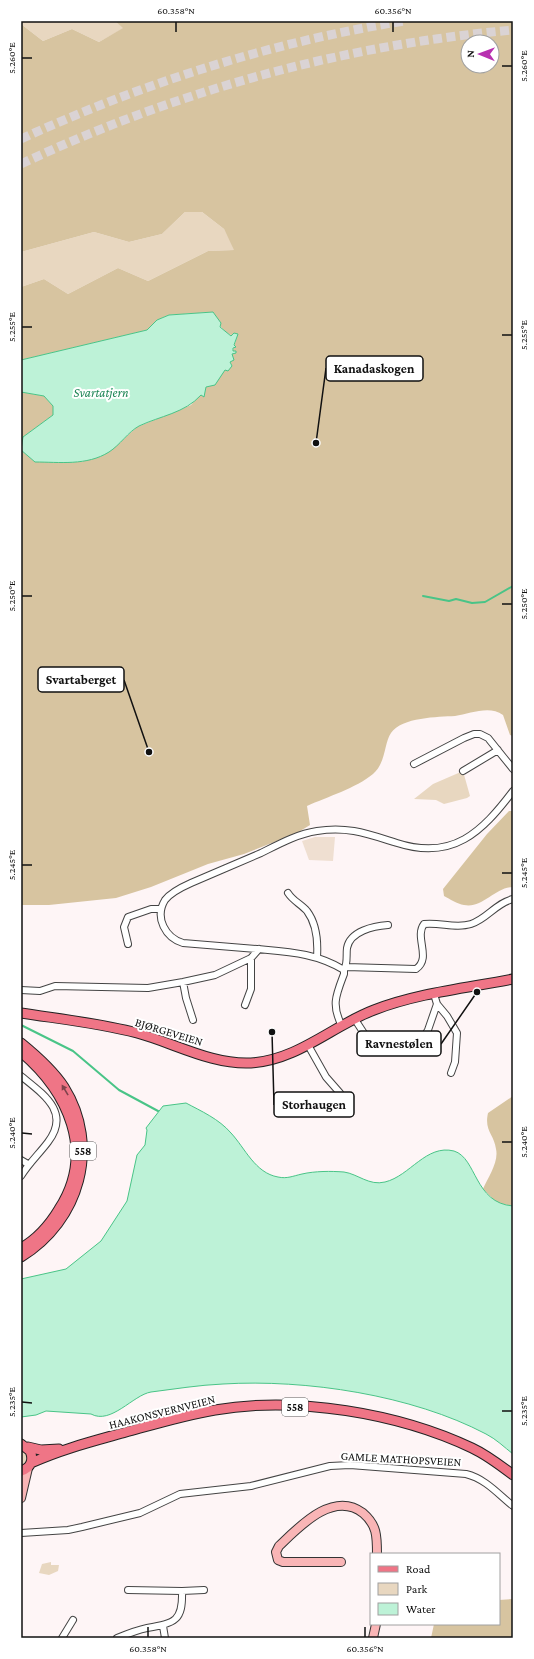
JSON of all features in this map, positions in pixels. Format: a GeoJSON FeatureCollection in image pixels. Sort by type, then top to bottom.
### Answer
{"type":"FeatureCollection","features":[{"type":"Feature","properties":{"kind":"main road","name":"BJØRGEVEIEN"},"geometry":{"type":"LineString","coordinates":[[21,1013],[97,1024],[135,1033],[201,1055],[242,1063],[273,1060],[308,1045],[354,1018],[391,1004],[434,994],[513,980]]}},
{"type":"Feature","properties":{"kind":"main road","name":"558"},"geometry":{"type":"LineString","coordinates":[[21,1043],[49,1068],[68,1094],[77,1117],[83,1152],[81,1175],[77,1190],[68,1209],[48,1236],[21,1257]]}},
{"type":"Feature","properties":{"kind":"main road","name":"558"},"geometry":{"type":"LineString","coordinates":[[21,1052],[44,1074],[60,1096],[70,1119],[76,1145],[74,1172],[62,1205],[43,1230],[21,1248]]}},
{"type":"Feature","properties":{"kind":"main road","name":"HAAKONSVERNVEIEN"},"geometry":{"type":"LineString","coordinates":[[27,1467],[68,1449],[164,1421],[215,1410],[252,1406],[309,1407],[346,1412],[415,1426],[474,1449],[513,1475]]}},
{"type":"Feature","properties":{"kind":"main road","name":"558"},"geometry":{"type":"LineString","coordinates":[[24,1446],[32,1455],[27,1467]]}},
{"type":"Feature","properties":{"kind":"main road","name":"HAAKONSVERNVEIEN"},"geometry":{"type":"LineString","coordinates":[[24,1446],[48,1450],[68,1449]]}},
{"type":"Feature","properties":{"kind":"street"},"geometry":{"type":"LineString","coordinates":[[414,764],[474,734],[480,734],[488,738],[513,770]]}},
{"type":"Feature","properties":{"kind":"street"},"geometry":{"type":"LineString","coordinates":[[463,771],[498,750]]}},
{"type":"Feature","properties":{"kind":"street"},"geometry":{"type":"LineString","coordinates":[[513,791],[481,828],[466,839],[449,845],[436,848],[420,848],[399,844],[362,832],[333,830],[316,831],[296,837],[175,891],[165,900],[161,909],[163,926],[168,934],[175,941],[183,944],[285,950],[317,957],[345,968],[416,969],[421,966],[423,961],[422,932],[424,924],[469,925],[481,919],[502,902],[513,899]]}},
{"type":"Feature","properties":{"kind":"street"},"geometry":{"type":"LineString","coordinates":[[288,893],[291,899],[306,910],[312,920],[317,940],[317,957]]}},
{"type":"Feature","properties":{"kind":"street"},"geometry":{"type":"LineString","coordinates":[[128,944],[124,926],[128,917],[151,909],[161,909]]}},
{"type":"Feature","properties":{"kind":"street"},"geometry":{"type":"LineString","coordinates":[[342,1026],[335,1010],[335,1003],[344,974],[348,946],[351,940],[359,933],[374,926],[388,925]]}},
{"type":"Feature","properties":{"kind":"street"},"geometry":{"type":"LineString","coordinates":[[21,990],[40,991],[55,986],[148,988],[183,982],[215,975],[251,958],[259,949]]}},
{"type":"Feature","properties":{"kind":"street"},"geometry":{"type":"LineString","coordinates":[[245,1005],[251,989],[251,958]]}},
{"type":"Feature","properties":{"kind":"street"},"geometry":{"type":"LineString","coordinates":[[183,982],[193,1020]]}},
{"type":"Feature","properties":{"kind":"street"},"geometry":{"type":"LineString","coordinates":[[434,994],[437,1004],[447,1016],[457,1033],[455,1062],[451,1073]]}},
{"type":"Feature","properties":{"kind":"street"},"geometry":{"type":"LineString","coordinates":[[418,1046],[431,1024],[437,1004]]}},
{"type":"Feature","properties":{"kind":"street"},"geometry":{"type":"LineString","coordinates":[[354,1018],[367,1038]]}},
{"type":"Feature","properties":{"kind":"street"},"geometry":{"type":"LineString","coordinates":[[308,1045],[326,1077],[340,1093]]}},
{"type":"Feature","properties":{"kind":"street"},"geometry":{"type":"LineString","coordinates":[[21,1076],[49,1101],[57,1117],[54,1132],[28,1164],[21,1176]]}},
{"type":"Feature","properties":{"kind":"street"},"geometry":{"type":"LineString","coordinates":[[21,1160],[28,1164]]}},
{"type":"Feature","properties":{"kind":"street","name":"GAMLE MATHOPSVEIEN"},"geometry":{"type":"LineString","coordinates":[[21,1532],[68,1530],[140,1513],[180,1494],[251,1486],[330,1466],[350,1465],[466,1474],[478,1477],[513,1506]]}},
{"type":"Feature","properties":{"kind":"street"},"geometry":{"type":"LineString","coordinates":[[21,1498],[27,1467]]}},
{"type":"Feature","properties":{"kind":"street"},"geometry":{"type":"LineString","coordinates":[[342,1562],[283,1562],[278,1560],[276,1552],[279,1546],[318,1513],[330,1508],[342,1506],[359,1511],[371,1520],[377,1531],[377,1553]]}},
{"type":"Feature","properties":{"kind":"street"},"geometry":{"type":"LineString","coordinates":[[128,1590],[204,1590]]}},
{"type":"Feature","properties":{"kind":"street"},"geometry":{"type":"LineString","coordinates":[[117,1638],[140,1630],[163,1626],[173,1621],[180,1615],[182,1591]]}},
{"type":"Feature","properties":{"kind":"street"},"geometry":{"type":"LineString","coordinates":[[62,1638],[73,1620]]}},
{"type":"Feature","properties":{"kind":"street"},"geometry":{"type":"LineString","coordinates":[[373,1638],[376,1625]]}},
{"type":"Feature","properties":{"kind":"street"},"geometry":{"type":"LineString","coordinates":[[163,1626],[165,1638]]}},
{"type":"Feature","properties":{"kind":"green space"},"geometry":{"type":"Polygon","coordinates":[[[21,21],[115,21],[124,28],[99,42],[72,29],[43,41],[21,24],[21,21]]]}},
{"type":"Feature","properties":{"kind":"green space"},"geometry":{"type":"Polygon","coordinates":[[[185,212],[202,212],[224,229],[235,250],[208,251],[148,281],[118,268],[68,294],[44,279],[21,287],[21,252],[94,232],[129,242],[162,234],[185,212]]]}},
{"type":"Feature","properties":{"kind":"green space"},"geometry":{"type":"Polygon","coordinates":[[[463,771],[470,796],[467,798],[444,804],[436,800],[414,799],[433,784],[463,771]]]}},
{"type":"Feature","properties":{"kind":"green space"},"geometry":{"type":"Polygon","coordinates":[[[21,1450],[25,1452],[27,1460],[21,1466],[21,1450]]]}},
{"type":"Feature","properties":{"kind":"green space"},"geometry":{"type":"Polygon","coordinates":[[[51,1562],[51,1565],[59,1565],[58,1571],[49,1575],[39,1573],[42,1564],[51,1562]]]}},
{"type":"Feature","properties":{"kind":"shaded area"},"geometry":{"type":"Polygon","coordinates":[[[115,21],[513,21],[513,736],[510,735],[503,715],[498,712],[486,710],[455,716],[421,719],[403,724],[391,733],[383,759],[373,774],[350,788],[307,806],[310,825],[297,833],[244,854],[208,864],[151,887],[116,898],[49,905],[21,905],[21,450],[35,462],[81,462],[110,451],[137,427],[191,405],[206,387],[212,385],[225,370],[232,366],[230,362],[237,336],[228,334],[222,328],[213,312],[169,315],[157,320],[147,330],[21,360],[21,287],[44,279],[68,294],[118,268],[148,281],[208,251],[234,250],[224,229],[202,212],[185,212],[162,234],[129,242],[94,232],[21,252],[21,24],[43,41],[72,29],[99,42],[123,28],[115,21]]]}},
{"type":"Feature","properties":{"kind":"shaded area"},"geometry":{"type":"Polygon","coordinates":[[[21,392],[44,396],[53,406],[53,415],[23,437],[21,446],[21,392]]]}},
{"type":"Feature","properties":{"kind":"shaded area"},"geometry":{"type":"Polygon","coordinates":[[[509,811],[513,811],[513,887],[500,890],[483,901],[471,905],[459,904],[444,896],[443,889],[487,834],[509,811]]]}},
{"type":"Feature","properties":{"kind":"shaded area"},"geometry":{"type":"Polygon","coordinates":[[[315,837],[335,837],[333,861],[309,860],[302,841],[315,837]]]}},
{"type":"Feature","properties":{"kind":"shaded area"},"geometry":{"type":"Polygon","coordinates":[[[513,1096],[513,1206],[497,1203],[483,1189],[495,1164],[497,1154],[495,1144],[487,1124],[488,1113],[513,1096]]]}},
{"type":"Feature","properties":{"kind":"shaded area"},"geometry":{"type":"Polygon","coordinates":[[[513,1599],[513,1638],[431,1638],[434,1625],[500,1625],[500,1600],[513,1599]]]}},
{"type":"Feature","properties":{"kind":"water","name":"Svartatjern"},"geometry":{"type":"Polygon","coordinates":[[[213,312],[221,323],[220,327],[231,336],[234,333],[238,334],[234,345],[236,347],[233,348],[233,351],[236,351],[236,353],[232,354],[234,360],[230,362],[232,366],[228,371],[225,370],[215,385],[206,387],[204,397],[201,395],[188,406],[172,414],[139,426],[109,452],[92,459],[63,463],[35,462],[21,450],[23,437],[53,415],[53,406],[44,396],[21,392],[21,360],[147,330],[157,320],[169,315],[213,312]]]}},
{"type":"Feature","properties":{"kind":"water"},"geometry":{"type":"Polygon","coordinates":[[[186,1103],[210,1116],[226,1128],[251,1159],[263,1171],[270,1175],[284,1178],[312,1172],[344,1172],[379,1183],[394,1179],[426,1156],[435,1152],[444,1150],[454,1151],[462,1155],[483,1189],[491,1197],[500,1203],[513,1206],[513,1454],[486,1434],[457,1420],[425,1409],[358,1392],[289,1384],[255,1383],[187,1387],[144,1394],[114,1413],[106,1416],[46,1411],[36,1415],[21,1417],[21,1279],[66,1269],[101,1241],[127,1201],[137,1155],[145,1145],[146,1128],[163,1106],[186,1103]]]}},
{"type":"Feature","properties":{"kind":"waterway"},"geometry":{"type":"LineString","coordinates":[[423,596],[449,601],[456,599],[472,603],[485,602],[513,586]]}},
{"type":"Feature","properties":{"kind":"waterway"},"geometry":{"type":"LineString","coordinates":[[21,1025],[73,1051],[119,1090],[158,1111]]}},
{"type":"Feature","properties":{"kind":"tunnel"},"geometry":{"type":"LineString","coordinates":[[21,139],[114,100],[209,67],[306,40],[404,21]]}},
{"type":"Feature","properties":{"kind":"tunnel"},"geometry":{"type":"LineString","coordinates":[[21,164],[139,114],[200,93],[261,75],[386,47],[449,37],[513,30]]}},
{"type":"Feature","properties":{"kind":"place","name":"Kanadaskogen"},"geometry":{"type":"Point","coordinates":[316,443]}},
{"type":"Feature","properties":{"kind":"place","name":"Svartaberget"},"geometry":{"type":"Point","coordinates":[149,752]}},
{"type":"Feature","properties":{"kind":"place","name":"Ravnestølen"},"geometry":{"type":"Point","coordinates":[477,992]}},
{"type":"Feature","properties":{"kind":"place","name":"Storhaugen"},"geometry":{"type":"Point","coordinates":[272,1032]}}]}
